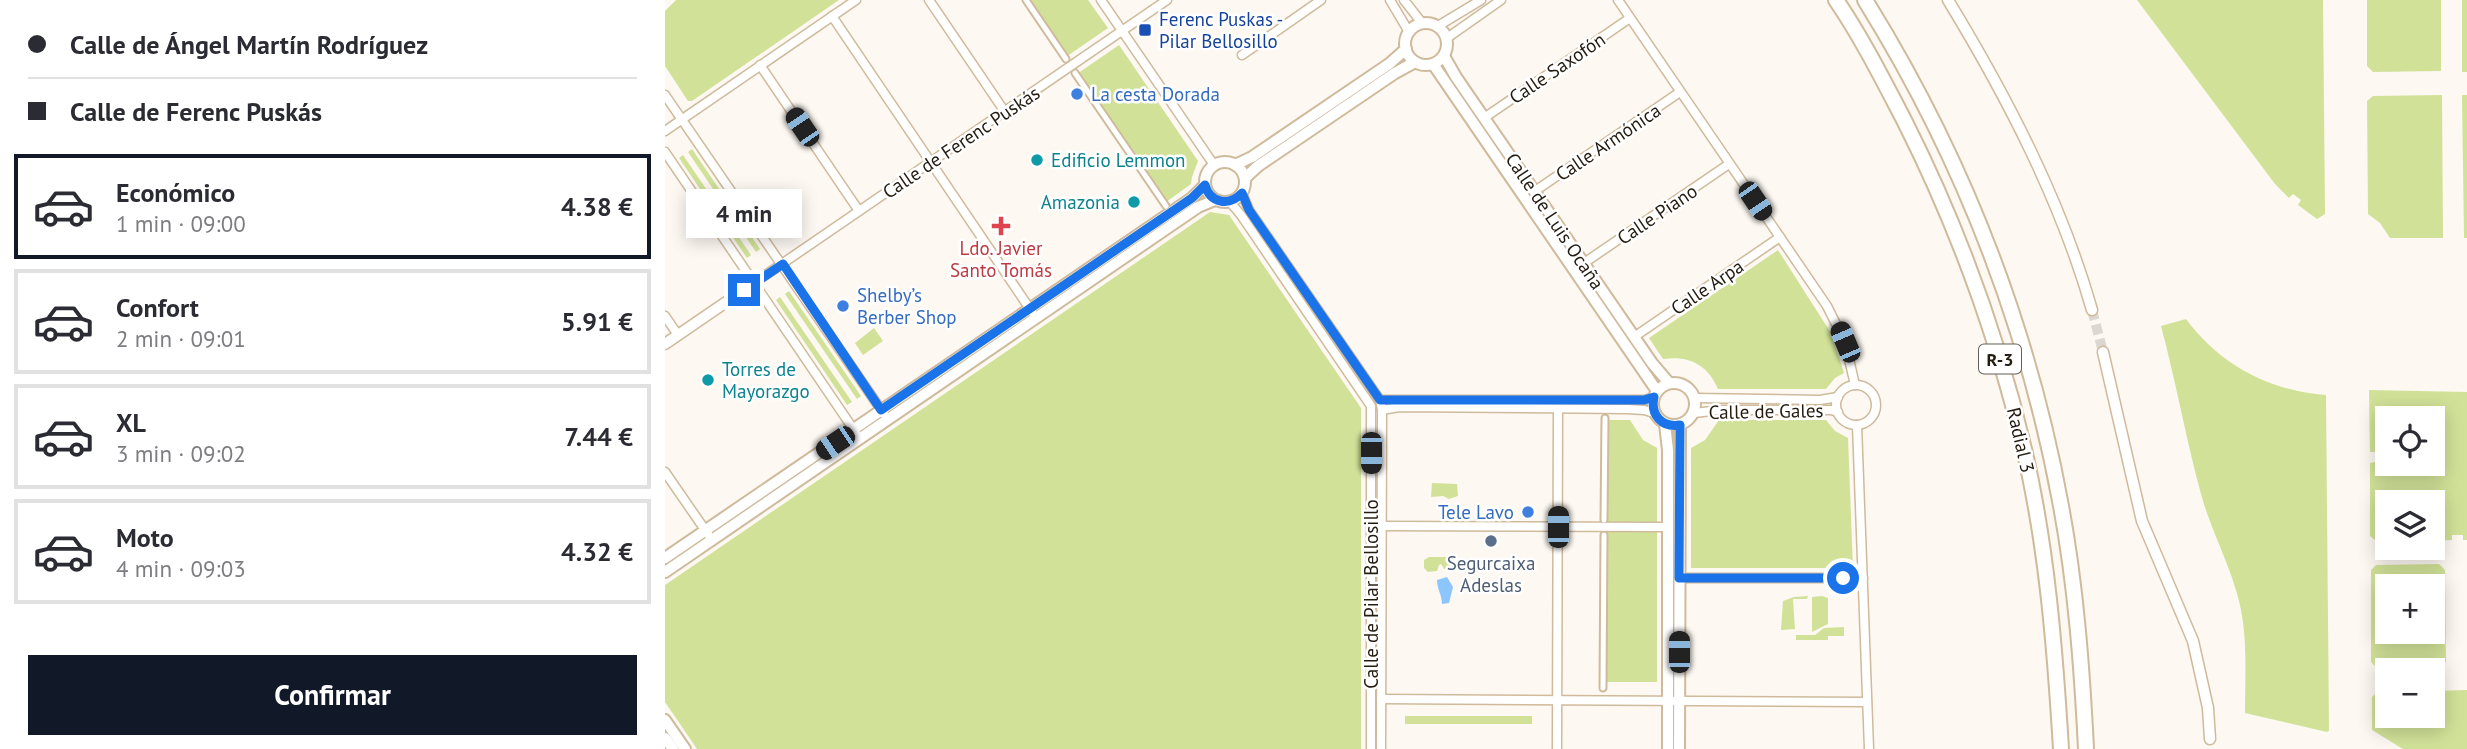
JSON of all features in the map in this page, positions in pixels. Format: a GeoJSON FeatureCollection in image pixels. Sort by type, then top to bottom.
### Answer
{"type":"FeatureCollection","features":[{"type":"Feature","properties":{"kind":"highway","name":"Radial 3"},"geometry":{"type":"LineString","coordinates":[[1836,0],[1923,158],[1964,251],[1991,326],[2024,450],[2036,513],[2050,601],[2061,749]]}},
{"type":"Feature","properties":{"kind":"highway","name":"Radial 3"},"geometry":{"type":"LineString","coordinates":[[1865,0],[1941,136],[1976,213],[2006,292],[2031,376],[2062,508],[2080,645],[2087,749]]}},
{"type":"Feature","properties":{"kind":"main road"},"geometry":{"type":"LineString","coordinates":[[1422,23],[1439,26],[1447,38],[1444,56],[1433,64],[1415,62],[1406,49],[1405,40],[1409,32],[1422,23]]}},
{"type":"Feature","properties":{"kind":"main road"},"geometry":{"type":"LineString","coordinates":[[1215,200],[1205,185],[1207,172],[1213,165],[1222,162],[1235,165],[1252,157],[1377,72],[1406,49]]}},
{"type":"Feature","properties":{"kind":"main road","name":"Calle de Luis Ocaña"},"geometry":{"type":"LineString","coordinates":[[1444,56],[1634,337],[1669,383]]}},
{"type":"Feature","properties":{"kind":"main road"},"geometry":{"type":"LineString","coordinates":[[665,572],[709,535],[1033,314],[1198,207],[1215,200],[1230,202],[1242,193],[1245,178],[1258,166],[1415,62]]}},
{"type":"Feature","properties":{"kind":"main road","name":"Calle de Luis Ocaña"},"geometry":{"type":"LineString","coordinates":[[1433,64],[1655,394]]}},
{"type":"Feature","properties":{"kind":"main road"},"geometry":{"type":"LineString","coordinates":[[1235,165],[1245,178]]}},
{"type":"Feature","properties":{"kind":"main road"},"geometry":{"type":"LineString","coordinates":[[1033,314],[1192,198],[1205,185]]}},
{"type":"Feature","properties":{"kind":"main road"},"geometry":{"type":"LineString","coordinates":[[1665,424],[1680,425],[1688,421],[1694,413],[1695,398],[1685,386],[1669,383],[1655,394],[1654,413],[1665,424],[1668,435],[1673,701],[1673,731],[1668,749]]}},
{"type":"Feature","properties":{"kind":"main road"},"geometry":{"type":"LineString","coordinates":[[1673,701],[1679,578],[1680,425]]}},
{"type":"Feature","properties":{"kind":"main road"},"geometry":{"type":"LineString","coordinates":[[665,558],[709,535]]}},
{"type":"Feature","properties":{"kind":"main road"},"geometry":{"type":"LineString","coordinates":[[665,720],[685,749]]}},
{"type":"Feature","properties":{"kind":"main road"},"geometry":{"type":"LineString","coordinates":[[1673,731],[1679,749]]}},
{"type":"Feature","properties":{"kind":"main road"},"geometry":{"type":"LineString","coordinates":[[665,738],[673,749]]}},
{"type":"Feature","properties":{"kind":"street"},"geometry":{"type":"LineString","coordinates":[[665,131],[856,0]]}},
{"type":"Feature","properties":{"kind":"street"},"geometry":{"type":"LineString","coordinates":[[929,0],[1005,112]]}},
{"type":"Feature","properties":{"kind":"street"},"geometry":{"type":"LineString","coordinates":[[1025,0],[1066,59]]}},
{"type":"Feature","properties":{"kind":"street"},"geometry":{"type":"LineString","coordinates":[[1101,0],[1213,165]]}},
{"type":"Feature","properties":{"kind":"street","name":"Calle de Ferenc Puskás"},"geometry":{"type":"LineString","coordinates":[[754,283],[1167,0]]}},
{"type":"Feature","properties":{"kind":"street"},"geometry":{"type":"LineString","coordinates":[[1242,55],[1321,0]]}},
{"type":"Feature","properties":{"kind":"street"},"geometry":{"type":"LineString","coordinates":[[1390,0],[1409,32]]}},
{"type":"Feature","properties":{"kind":"street"},"geometry":{"type":"LineString","coordinates":[[1404,0],[1422,23]]}},
{"type":"Feature","properties":{"kind":"street"},"geometry":{"type":"LineString","coordinates":[[1439,26],[1481,0]]}},
{"type":"Feature","properties":{"kind":"street"},"geometry":{"type":"LineString","coordinates":[[1447,38],[1501,0]]}},
{"type":"Feature","properties":{"kind":"street"},"geometry":{"type":"LineString","coordinates":[[1618,0],[1835,319],[1845,342],[1855,385]]}},
{"type":"Feature","properties":{"kind":"street"},"geometry":{"type":"LineString","coordinates":[[1948,0],[2003,97],[2059,214],[2092,310]]}},
{"type":"Feature","properties":{"kind":"street"},"geometry":{"type":"LineString","coordinates":[[832,16],[1033,314]]}},
{"type":"Feature","properties":{"kind":"street","name":"Calle Saxofón"},"geometry":{"type":"LineString","coordinates":[[1484,118],[1630,18]]}},
{"type":"Feature","properties":{"kind":"street"},"geometry":{"type":"LineString","coordinates":[[761,65],[859,211]]}},
{"type":"Feature","properties":{"kind":"street"},"geometry":{"type":"LineString","coordinates":[[1075,73],[1165,206]]}},
{"type":"Feature","properties":{"kind":"street","name":"Calle Armónica"},"geometry":{"type":"LineString","coordinates":[[1535,191],[1681,92]]}},
{"type":"Feature","properties":{"kind":"street"},"geometry":{"type":"LineString","coordinates":[[665,95],[884,414]]}},
{"type":"Feature","properties":{"kind":"street"},"geometry":{"type":"LineString","coordinates":[[665,152],[856,434]]}},
{"type":"Feature","properties":{"kind":"street","name":"Calle Piano"},"geometry":{"type":"LineString","coordinates":[[1584,263],[1729,164]]}},
{"type":"Feature","properties":{"kind":"street","name":"Calle de Pilar Bellosillo"},"geometry":{"type":"LineString","coordinates":[[1242,193],[1249,210],[1380,400],[1381,749]]}},
{"type":"Feature","properties":{"kind":"street","name":"Calle de Pilar Bellosillo"},"geometry":{"type":"LineString","coordinates":[[1230,202],[1371,406],[1371,749]]}},
{"type":"Feature","properties":{"kind":"street","name":"Calle Arpa"},"geometry":{"type":"LineString","coordinates":[[1634,337],[1780,237]]}},
{"type":"Feature","properties":{"kind":"street"},"geometry":{"type":"LineString","coordinates":[[665,344],[754,283]]}},
{"type":"Feature","properties":{"kind":"street"},"geometry":{"type":"LineString","coordinates":[[665,316],[678,335]]}},
{"type":"Feature","properties":{"kind":"street"},"geometry":{"type":"LineString","coordinates":[[2103,352],[2142,521],[2193,641],[2208,708],[2210,739]]}},
{"type":"Feature","properties":{"kind":"street"},"geometry":{"type":"LineString","coordinates":[[1855,385],[1871,393],[1876,404],[1868,421],[1857,425],[1845,421],[1838,412],[1838,397],[1845,388],[1855,385]]}},
{"type":"Feature","properties":{"kind":"street"},"geometry":{"type":"LineString","coordinates":[[1380,400],[1644,400],[1655,394]]}},
{"type":"Feature","properties":{"kind":"street","name":"Calle de Gales"},"geometry":{"type":"LineString","coordinates":[[1695,398],[1820,400],[1838,397]]}},
{"type":"Feature","properties":{"kind":"street"},"geometry":{"type":"LineString","coordinates":[[1382,410],[1399,407],[1644,410],[1654,413]]}},
{"type":"Feature","properties":{"kind":"street"},"geometry":{"type":"LineString","coordinates":[[1557,749],[1558,410]]}},
{"type":"Feature","properties":{"kind":"street","name":"Calle de Gales"},"geometry":{"type":"LineString","coordinates":[[1694,413],[1720,410],[1838,412]]}},
{"type":"Feature","properties":{"kind":"street"},"geometry":{"type":"LineString","coordinates":[[1604,520],[1605,418]]}},
{"type":"Feature","properties":{"kind":"street"},"geometry":{"type":"LineString","coordinates":[[1857,425],[1869,749]]}},
{"type":"Feature","properties":{"kind":"street"},"geometry":{"type":"LineString","coordinates":[[665,472],[709,535]]}},
{"type":"Feature","properties":{"kind":"street"},"geometry":{"type":"LineString","coordinates":[[1371,526],[1668,527]]}},
{"type":"Feature","properties":{"kind":"street"},"geometry":{"type":"LineString","coordinates":[[1604,535],[1604,688]]}},
{"type":"Feature","properties":{"kind":"street"},"geometry":{"type":"LineString","coordinates":[[1679,578],[1863,578]]}},
{"type":"Feature","properties":{"kind":"street"},"geometry":{"type":"LineString","coordinates":[[1381,699],[1867,702]]}},
{"type":"Feature","properties":{"kind":"green space"},"geometry":{"type":"Polygon","coordinates":[[[676,0],[839,0],[692,101],[688,101],[665,66],[665,11],[676,0]]]}},
{"type":"Feature","properties":{"kind":"green space"},"geometry":{"type":"Polygon","coordinates":[[[1022,0],[1088,0],[1108,28],[1063,59],[1022,0]]]}},
{"type":"Feature","properties":{"kind":"green space"},"geometry":{"type":"Polygon","coordinates":[[[2137,0],[2323,0],[2325,214],[2317,219],[2298,205],[2301,200],[2293,194],[2289,198],[2275,184],[2137,0]]]}},
{"type":"Feature","properties":{"kind":"green space"},"geometry":{"type":"Polygon","coordinates":[[[2367,0],[2441,0],[2441,71],[2373,72],[2367,66],[2367,0]]]}},
{"type":"Feature","properties":{"kind":"green space"},"geometry":{"type":"Polygon","coordinates":[[[2462,0],[2467,0],[2467,72],[2462,72],[2462,0]]]}},
{"type":"Feature","properties":{"kind":"green space"},"geometry":{"type":"Polygon","coordinates":[[[1119,45],[1198,161],[1191,184],[1162,205],[1074,76],[1119,45]]]}},
{"type":"Feature","properties":{"kind":"green space"},"geometry":{"type":"Polygon","coordinates":[[[2442,95],[2443,238],[2390,238],[2380,223],[2368,214],[2367,101],[2373,96],[2442,95]]]}},
{"type":"Feature","properties":{"kind":"green space"},"geometry":{"type":"Polygon","coordinates":[[[2462,95],[2467,95],[2467,238],[2464,238],[2462,95]]]}},
{"type":"Feature","properties":{"kind":"green space"},"geometry":{"type":"Polygon","coordinates":[[[692,149],[760,249],[756,252],[688,152],[692,149]]]}},
{"type":"Feature","properties":{"kind":"green space"},"geometry":{"type":"Polygon","coordinates":[[[683,155],[751,255],[747,258],[679,158],[683,155]]]}},
{"type":"Feature","properties":{"kind":"green space"},"geometry":{"type":"Polygon","coordinates":[[[1210,212],[1229,215],[1361,408],[1361,749],[697,749],[665,702],[665,585],[1210,212]]]}},
{"type":"Feature","properties":{"kind":"green space"},"geometry":{"type":"Polygon","coordinates":[[[1778,250],[1831,333],[1844,373],[1835,378],[1826,389],[1718,389],[1709,374],[1697,363],[1681,359],[1663,359],[1649,338],[1778,250]]]}},
{"type":"Feature","properties":{"kind":"green space"},"geometry":{"type":"Polygon","coordinates":[[[789,291],[861,396],[857,399],[785,294],[789,291]]]}},
{"type":"Feature","properties":{"kind":"green space"},"geometry":{"type":"Polygon","coordinates":[[[780,297],[852,402],[847,405],[776,300],[780,297]]]}},
{"type":"Feature","properties":{"kind":"green space"},"geometry":{"type":"Polygon","coordinates":[[[2186,319],[2214,350],[2248,373],[2285,388],[2326,395],[2327,732],[2245,713],[2245,643],[2239,601],[2201,494],[2161,326],[2186,319]]]}},
{"type":"Feature","properties":{"kind":"green space"},"geometry":{"type":"Polygon","coordinates":[[[874,328],[883,341],[863,355],[855,343],[874,328]]]}},
{"type":"Feature","properties":{"kind":"green space"},"geometry":{"type":"Polygon","coordinates":[[[2369,390],[2467,392],[2467,540],[2463,540],[2463,535],[2452,535],[2452,540],[2445,540],[2445,490],[2375,490],[2375,540],[2370,536],[2370,463],[2375,462],[2375,476],[2445,476],[2445,406],[2375,406],[2375,452],[2370,452],[2369,390]]]}},
{"type":"Feature","properties":{"kind":"green space"},"geometry":{"type":"Polygon","coordinates":[[[1602,420],[1630,420],[1643,440],[1657,448],[1657,682],[1601,682],[1602,420]]]}},
{"type":"Feature","properties":{"kind":"green space"},"geometry":{"type":"Polygon","coordinates":[[[1719,420],[1826,420],[1835,431],[1848,438],[1853,568],[1691,568],[1691,448],[1705,440],[1719,420]]]}},
{"type":"Feature","properties":{"kind":"green space"},"geometry":{"type":"Polygon","coordinates":[[[1432,483],[1457,484],[1458,496],[1449,499],[1443,496],[1431,497],[1432,483]]]}},
{"type":"Feature","properties":{"kind":"green space"},"geometry":{"type":"Polygon","coordinates":[[[1429,557],[1451,557],[1454,568],[1444,569],[1441,564],[1437,571],[1428,572],[1424,568],[1424,560],[1429,557]]]}},
{"type":"Feature","properties":{"kind":"green space"},"geometry":{"type":"Polygon","coordinates":[[[2439,564],[2445,570],[2446,662],[2445,663],[2445,658],[2375,658],[2375,666],[2371,662],[2371,570],[2376,565],[2439,564]]]}},
{"type":"Feature","properties":{"kind":"green space"},"geometry":{"type":"Polygon","coordinates":[[[1808,596],[1807,599],[1793,599],[1795,629],[1781,630],[1783,601],[1794,597],[1808,596]]]}},
{"type":"Feature","properties":{"kind":"green space"},"geometry":{"type":"Polygon","coordinates":[[[1812,597],[1828,598],[1828,624],[1812,632],[1812,597]]]}},
{"type":"Feature","properties":{"kind":"green space"},"geometry":{"type":"Polygon","coordinates":[[[1844,627],[1844,636],[1828,636],[1828,640],[1796,640],[1796,635],[1815,635],[1824,628],[1844,627]]]}},
{"type":"Feature","properties":{"kind":"green space"},"geometry":{"type":"Polygon","coordinates":[[[2467,690],[2467,749],[2403,749],[2372,730],[2372,697],[2375,694],[2375,728],[2445,728],[2445,691],[2467,690]]]}},
{"type":"Feature","properties":{"kind":"green space"},"geometry":{"type":"Polygon","coordinates":[[[1405,716],[1532,716],[1532,724],[1405,724],[1405,716]]]}},
{"type":"Feature","properties":{"kind":"water"},"geometry":{"type":"Polygon","coordinates":[[[1447,577],[1453,587],[1449,603],[1442,604],[1437,580],[1447,577]]]}},
{"type":"Feature","properties":{"kind":"tunnel"},"geometry":{"type":"LineString","coordinates":[[2092,310],[2103,352]]}},
{"type":"Feature","properties":{"kind":"place","name":"Ferenc Puskas - Pilar Bellosillo"},"geometry":{"type":"Point","coordinates":[1145,30]}},
{"type":"Feature","properties":{"kind":"place","name":"La cesta Dorada"},"geometry":{"type":"Point","coordinates":[1077,94]}},
{"type":"Feature","properties":{"kind":"place","name":"Edificio Lemmon"},"geometry":{"type":"Point","coordinates":[1037,160]}},
{"type":"Feature","properties":{"kind":"place","name":"Amazonia"},"geometry":{"type":"Point","coordinates":[1134,202]}},
{"type":"Feature","properties":{"kind":"place","name":"Ldo. Javier Santo Tomás"},"geometry":{"type":"Point","coordinates":[1001,226]}},
{"type":"Feature","properties":{"kind":"place","name":"Shelby’s Berber Shop"},"geometry":{"type":"Point","coordinates":[843,306]}},
{"type":"Feature","properties":{"kind":"place","name":"Torres de Mayorazgo"},"geometry":{"type":"Point","coordinates":[708,380]}},
{"type":"Feature","properties":{"kind":"place","name":"Tele Lavo"},"geometry":{"type":"Point","coordinates":[1528,512]}},
{"type":"Feature","properties":{"kind":"place","name":"Segurcaixa Adeslas"},"geometry":{"type":"Point","coordinates":[1491,541]}},
{"type":"Feature","properties":{"kind":"route"},"geometry":{"type":"LineString","coordinates":[[744,290],[783,264],[881,410],[1192,198],[1205,185],[1210,196],[1219,202],[1230,202],[1242,193],[1249,210],[1380,400],[1644,400],[1654,397],[1654,413],[1658,419],[1670,426],[1680,425],[1679,578],[1843,578]]}}]}
